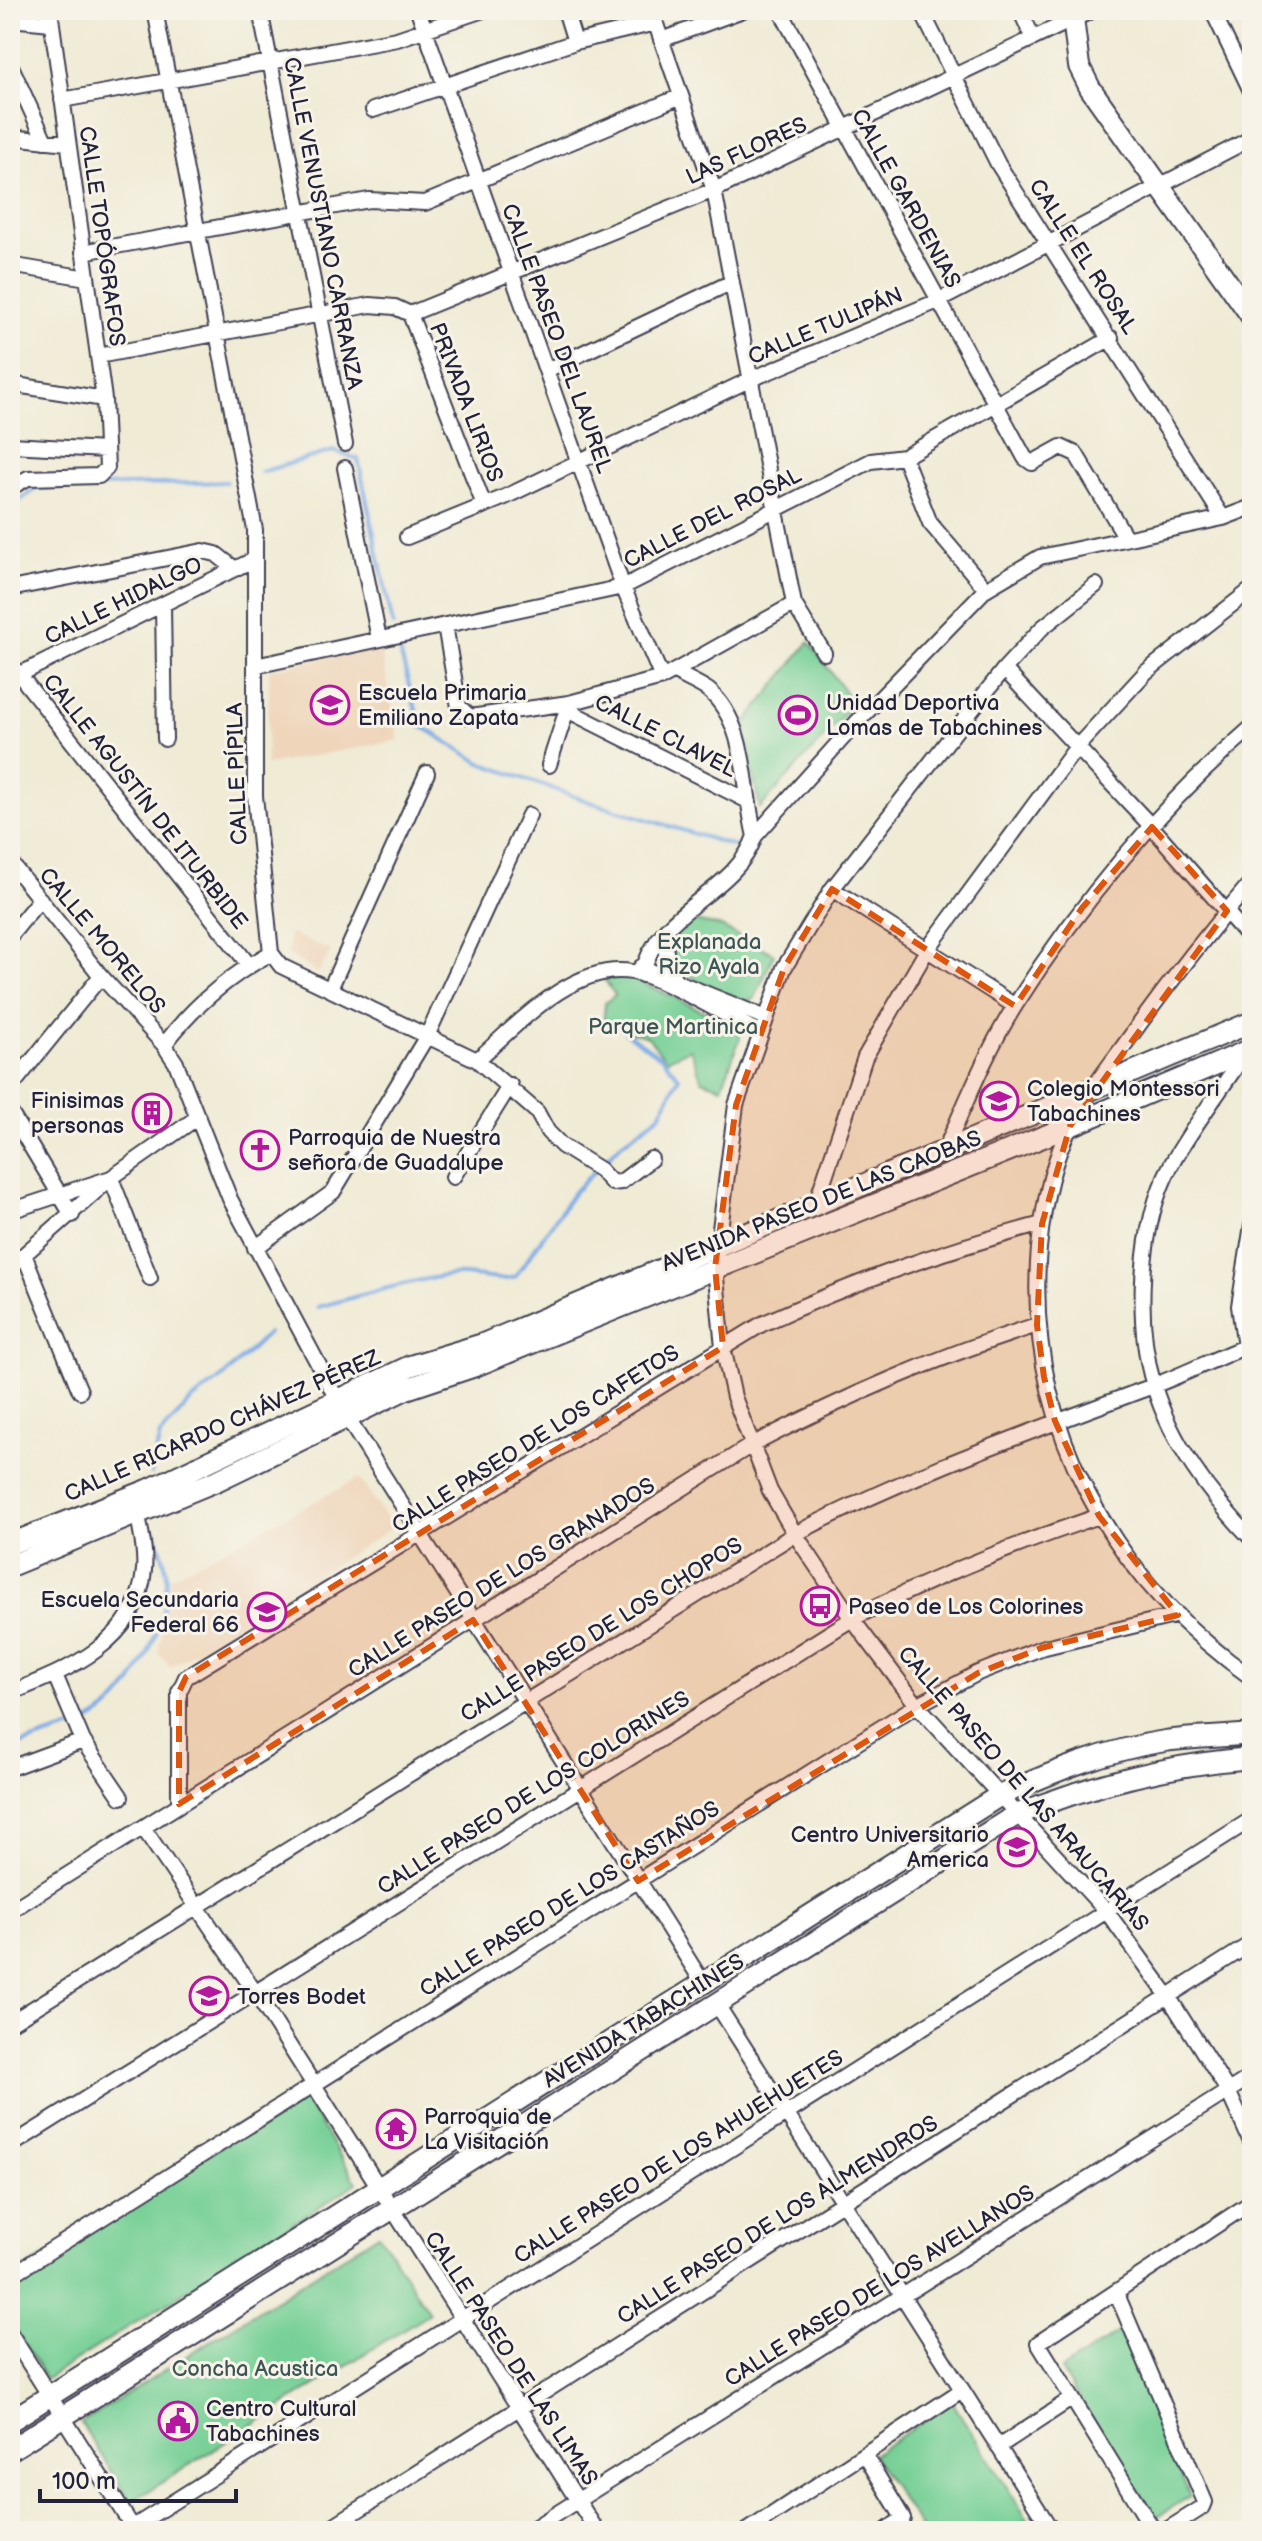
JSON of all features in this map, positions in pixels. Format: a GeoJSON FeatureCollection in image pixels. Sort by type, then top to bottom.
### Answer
{"type":"FeatureCollection","features":[{"type":"Feature","properties":{"kind":"street","name":"CALLE PÍPILA"},"geometry":{"type":"LineString","coordinates":[[155,10],[255,530],[255,796],[271,953]]}},
{"type":"Feature","properties":{"kind":"street","name":"CALLE VENUSTIANO CARRANZA"},"geometry":{"type":"LineString","coordinates":[[260,10],[345,444]]}},
{"type":"Feature","properties":{"kind":"street","name":"CALLE PASEO DEL LAUREL"},"geometry":{"type":"LineString","coordinates":[[418,10],[623,587],[668,675]]}},
{"type":"Feature","properties":{"kind":"street"},"geometry":{"type":"LineString","coordinates":[[62,100],[397,39],[483,10]]}},
{"type":"Feature","properties":{"kind":"street"},"geometry":{"type":"LineString","coordinates":[[565,10],[575,42]]}},
{"type":"Feature","properties":{"kind":"street"},"geometry":{"type":"LineString","coordinates":[[661,40],[743,10]]}},
{"type":"Feature","properties":{"kind":"street","name":"CALLE GARDENIAS"},"geometry":{"type":"LineString","coordinates":[[780,10],[1025,458],[1032,463],[1061,447],[1076,454],[1126,538]]}},
{"type":"Feature","properties":{"kind":"street","name":"CALLE EL ROSAL"},"geometry":{"type":"LineString","coordinates":[[921,10],[998,164],[1223,518]]}},
{"type":"Feature","properties":{"kind":"street"},"geometry":{"type":"LineString","coordinates":[[1020,10],[1033,38]]}},
{"type":"Feature","properties":{"kind":"street"},"geometry":{"type":"LineString","coordinates":[[1212,10],[1246,70],[1252,93]]}},
{"type":"Feature","properties":{"kind":"street"},"geometry":{"type":"LineString","coordinates":[[1080,13],[1079,66],[1090,88],[1252,317]]}},
{"type":"Feature","properties":{"kind":"street","name":"LAS FLORES"},"geometry":{"type":"LineString","coordinates":[[410,314],[714,190],[1080,13]]}},
{"type":"Feature","properties":{"kind":"street"},"geometry":{"type":"LineString","coordinates":[[373,110],[653,16],[714,190],[794,604],[824,653]]}},
{"type":"Feature","properties":{"kind":"street"},"geometry":{"type":"LineString","coordinates":[[10,19],[51,17]]}},
{"type":"Feature","properties":{"kind":"street","name":"CALLE TOPÓGRAFOS"},"geometry":{"type":"LineString","coordinates":[[10,488],[28,478],[99,476],[107,468],[104,399],[51,17]]}},
{"type":"Feature","properties":{"kind":"street"},"geometry":{"type":"LineString","coordinates":[[10,64],[45,141]]}},
{"type":"Feature","properties":{"kind":"street"},"geometry":{"type":"LineString","coordinates":[[83,252],[369,200],[425,203],[679,97]]}},
{"type":"Feature","properties":{"kind":"street"},"geometry":{"type":"LineString","coordinates":[[10,137],[68,143]]}},
{"type":"Feature","properties":{"kind":"street","name":"CALLE TULIPÁN"},"geometry":{"type":"LineString","coordinates":[[407,537],[579,463],[749,380],[938,301],[1252,138]]}},
{"type":"Feature","properties":{"kind":"street"},"geometry":{"type":"LineString","coordinates":[[10,265],[87,278]]}},
{"type":"Feature","properties":{"kind":"street"},"geometry":{"type":"LineString","coordinates":[[547,370],[732,282]]}},
{"type":"Feature","properties":{"kind":"street"},"geometry":{"type":"LineString","coordinates":[[98,356],[370,305],[395,307],[410,314]]}},
{"type":"Feature","properties":{"kind":"street","name":"PRIVADA LIRIOS"},"geometry":{"type":"LineString","coordinates":[[410,314],[484,505]]}},
{"type":"Feature","properties":{"kind":"street","name":"CALLE DEL ROSAL"},"geometry":{"type":"LineString","coordinates":[[255,666],[623,587],[871,461],[904,457],[1111,338]]}},
{"type":"Feature","properties":{"kind":"street"},"geometry":{"type":"LineString","coordinates":[[10,384],[104,399]]}},
{"type":"Feature","properties":{"kind":"street"},"geometry":{"type":"LineString","coordinates":[[10,445],[106,450]]}},
{"type":"Feature","properties":{"kind":"street"},"geometry":{"type":"LineString","coordinates":[[904,457],[930,523],[986,589]]}},
{"type":"Feature","properties":{"kind":"street"},"geometry":{"type":"LineString","coordinates":[[345,468],[379,639]]}},
{"type":"Feature","properties":{"kind":"street"},"geometry":{"type":"LineString","coordinates":[[639,971],[675,917],[748,857],[755,836],[858,721],[986,589],[1040,557],[1223,518],[1252,507]]}},
{"type":"Feature","properties":{"kind":"street"},"geometry":{"type":"LineString","coordinates":[[10,589],[203,551],[216,554],[235,569]]}},
{"type":"Feature","properties":{"kind":"street","name":"CALLE HIDALGO"},"geometry":{"type":"LineString","coordinates":[[13,673],[255,559]]}},
{"type":"Feature","properties":{"kind":"street","name":"CALLE PASEO DE LAS ARAUCARIAS"},"geometry":{"type":"LineString","coordinates":[[1096,585],[1042,628],[1004,669],[832,889],[784,968],[736,1105],[715,1268],[723,1347],[750,1446],[770,1491],[795,1534],[852,1619],[917,1705],[1107,1912],[1168,1996],[1228,2091],[1252,2144]]}},
{"type":"Feature","properties":{"kind":"street"},"geometry":{"type":"LineString","coordinates":[[815,1206],[865,1057],[927,950],[1076,748],[1146,672],[1252,589]]}},
{"type":"Feature","properties":{"kind":"street"},"geometry":{"type":"LineString","coordinates":[[163,604],[165,739]]}},
{"type":"Feature","properties":{"kind":"street"},"geometry":{"type":"LineString","coordinates":[[445,625],[463,714],[470,717],[568,706],[668,675],[794,604]]}},
{"type":"Feature","properties":{"kind":"street"},"geometry":{"type":"LineString","coordinates":[[1004,669],[1152,827],[1252,941]]}},
{"type":"Feature","properties":{"kind":"street","name":"CALLE AGUSTÍN DE ITURBIDE"},"geometry":{"type":"LineString","coordinates":[[13,673],[249,965]]}},
{"type":"Feature","properties":{"kind":"street"},"geometry":{"type":"LineString","coordinates":[[668,675],[709,691],[732,722],[743,758],[746,800],[755,836]]}},
{"type":"Feature","properties":{"kind":"street"},"geometry":{"type":"LineString","coordinates":[[549,765],[568,706]]}},
{"type":"Feature","properties":{"kind":"street","name":"CALLE CLAVEL"},"geometry":{"type":"LineString","coordinates":[[568,706],[746,800]]}},
{"type":"Feature","properties":{"kind":"street"},"geometry":{"type":"LineString","coordinates":[[944,1152],[975,1079],[1015,1006],[1082,908],[1152,827],[1252,727]]}},
{"type":"Feature","properties":{"kind":"street"},"geometry":{"type":"LineString","coordinates":[[330,989],[427,773]]}},
{"type":"Feature","properties":{"kind":"street"},"geometry":{"type":"LineString","coordinates":[[255,1248],[333,1192],[427,1036],[529,815]]}},
{"type":"Feature","properties":{"kind":"street","name":"CALLE MORELOS"},"geometry":{"type":"LineString","coordinates":[[10,862],[101,976],[164,1045],[198,1117],[230,1199],[342,1407],[420,1536],[703,1983]]}},
{"type":"Feature","properties":{"kind":"street"},"geometry":{"type":"LineString","coordinates":[[1252,881],[1192,953],[1094,1087],[1070,1126],[1054,1171],[1042,1224],[1037,1325],[1055,1421],[1075,1470],[1099,1516],[1136,1569],[1178,1615],[1252,1678]]}},
{"type":"Feature","properties":{"kind":"street"},"geometry":{"type":"LineString","coordinates":[[832,889],[1015,1006]]}},
{"type":"Feature","properties":{"kind":"street"},"geometry":{"type":"LineString","coordinates":[[10,936],[40,899]]}},
{"type":"Feature","properties":{"kind":"street"},"geometry":{"type":"LineString","coordinates":[[664,932],[667,962],[674,978]]}},
{"type":"Feature","properties":{"kind":"street"},"geometry":{"type":"LineString","coordinates":[[164,1045],[190,1011],[249,965],[271,953],[281,966],[477,1060],[510,1085],[577,1155],[617,1184],[651,1159]]}},
{"type":"Feature","properties":{"kind":"street"},"geometry":{"type":"LineString","coordinates":[[477,1060],[552,994],[604,971],[639,971],[674,978],[766,1018]]}},
{"type":"Feature","properties":{"kind":"street"},"geometry":{"type":"LineString","coordinates":[[639,971],[760,1033]]}},
{"type":"Feature","properties":{"kind":"street"},"geometry":{"type":"LineString","coordinates":[[10,1088],[101,976]]}},
{"type":"Feature","properties":{"kind":"street","name":"AVENIDA PASEO DE LAS CAOBAS"},"geometry":{"type":"LineString","coordinates":[[410,1366],[483,1344],[1252,1022]]}},
{"type":"Feature","properties":{"kind":"street"},"geometry":{"type":"LineString","coordinates":[[1250,1050],[1170,1167],[1147,1229],[1142,1299],[1154,1385],[1182,1448],[1225,1512],[1252,1539]]}},
{"type":"Feature","properties":{"kind":"street","name":"AVENIDA PASEO DE LAS CAOBAS"},"geometry":{"type":"LineString","coordinates":[[406,1389],[475,1366],[1070,1126],[1250,1050]]}},
{"type":"Feature","properties":{"kind":"street"},"geometry":{"type":"LineString","coordinates":[[453,1177],[510,1085]]}},
{"type":"Feature","properties":{"kind":"street"},"geometry":{"type":"LineString","coordinates":[[10,1112],[72,1215]]}},
{"type":"Feature","properties":{"kind":"street"},"geometry":{"type":"LineString","coordinates":[[10,1267],[25,1257],[111,1178],[198,1117]]}},
{"type":"Feature","properties":{"kind":"street"},"geometry":{"type":"LineString","coordinates":[[10,1211],[111,1178]]}},
{"type":"Feature","properties":{"kind":"street"},"geometry":{"type":"LineString","coordinates":[[111,1178],[150,1278]]}},
{"type":"Feature","properties":{"kind":"street","name":"CALLE PASEO DE LOS CAFETOS"},"geometry":{"type":"LineString","coordinates":[[179,1804],[179,1692],[186,1677],[762,1324],[847,1286],[941,1251],[1042,1224]]}},
{"type":"Feature","properties":{"kind":"street"},"geometry":{"type":"LineString","coordinates":[[1248,1346],[1239,1306],[1252,1225]]}},
{"type":"Feature","properties":{"kind":"street"},"geometry":{"type":"LineString","coordinates":[[25,1257],[80,1391]]}},
{"type":"Feature","properties":{"kind":"street","name":"CALLE PASEO DE LOS GRANADOS"},"geometry":{"type":"LineString","coordinates":[[10,1911],[750,1446],[852,1393],[954,1351],[1037,1325]]}},
{"type":"Feature","properties":{"kind":"street","name":"CALLE PASEO DE LOS CHOPOS"},"geometry":{"type":"LineString","coordinates":[[10,2023],[795,1534],[880,1490],[1248,1346]]}},
{"type":"Feature","properties":{"kind":"street","name":"CALLE RICARDO CHÁVEZ PÉREZ"},"geometry":{"type":"LineString","coordinates":[[10,1566],[147,1504],[342,1407],[410,1366]]}},
{"type":"Feature","properties":{"kind":"street","name":"CALLE RICARDO CHÁVEZ PÉREZ"},"geometry":{"type":"LineString","coordinates":[[342,1407],[406,1389]]}},
{"type":"Feature","properties":{"kind":"street"},"geometry":{"type":"LineString","coordinates":[[10,1693],[55,1675],[99,1650],[129,1617],[144,1571],[147,1504]]}},
{"type":"Feature","properties":{"kind":"street","name":"CALLE RICARDO CHÁVEZ PÉREZ"},"geometry":{"type":"LineString","coordinates":[[10,1544],[147,1504]]}},
{"type":"Feature","properties":{"kind":"street","name":"CALLE PASEO DE LOS COLORINES"},"geometry":{"type":"LineString","coordinates":[[10,2146],[852,1619],[951,1571],[1099,1516]]}},
{"type":"Feature","properties":{"kind":"street","name":"CALLE PASEO DE LOS CASTAÑOS"},"geometry":{"type":"LineString","coordinates":[[10,2276],[917,1705],[978,1673],[1041,1648],[1178,1615]]}},
{"type":"Feature","properties":{"kind":"street"},"geometry":{"type":"LineString","coordinates":[[55,1675],[82,1738],[121,1797]]}},
{"type":"Feature","properties":{"kind":"street","name":"AVENIDA TABACHINES"},"geometry":{"type":"LineString","coordinates":[[10,2421],[999,1796],[1059,1769],[1113,1752],[1165,1741],[1252,1734]]}},
{"type":"Feature","properties":{"kind":"street"},"geometry":{"type":"LineString","coordinates":[[10,1768],[82,1738]]}},
{"type":"Feature","properties":{"kind":"street","name":"AVENIDA TABACHINES"},"geometry":{"type":"LineString","coordinates":[[10,2450],[1016,1815],[1097,1785],[1156,1770],[1252,1758]]}},
{"type":"Feature","properties":{"kind":"street","name":"CALLE PASEO DE LOS AHUEHUETES"},"geometry":{"type":"LineString","coordinates":[[132,2530],[1252,1819]]}},
{"type":"Feature","properties":{"kind":"street","name":"CALLE PASEO DE LAS LIMAS"},"geometry":{"type":"LineString","coordinates":[[144,1829],[255,1992],[517,2410],[597,2531]]}},
{"type":"Feature","properties":{"kind":"street","name":"CALLE PASEO DE LOS ALMENDROS"},"geometry":{"type":"LineString","coordinates":[[325,2531],[1252,1943]]}},
{"type":"Feature","properties":{"kind":"street"},"geometry":{"type":"LineString","coordinates":[[716,2003],[1052,2531]]}},
{"type":"Feature","properties":{"kind":"street","name":"CALLE PASEO DE LOS AVELLANOS"},"geometry":{"type":"LineString","coordinates":[[529,2531],[1252,2076]]}},
{"type":"Feature","properties":{"kind":"street"},"geometry":{"type":"LineString","coordinates":[[1154,2531],[1038,2343],[1252,2202]]}},
{"type":"Feature","properties":{"kind":"street"},"geometry":{"type":"LineString","coordinates":[[1116,2292],[1205,2502],[1203,2507],[1165,2531]]}},
{"type":"Feature","properties":{"kind":"street"},"geometry":{"type":"LineString","coordinates":[[10,2333],[132,2530]]}},
{"type":"Feature","properties":{"kind":"street"},"geometry":{"type":"LineString","coordinates":[[747,2531],[962,2390]]}},
{"type":"Feature","properties":{"kind":"street"},"geometry":{"type":"LineString","coordinates":[[998,2447],[1071,2399]]}},
{"type":"Feature","properties":{"kind":"street"},"geometry":{"type":"LineString","coordinates":[[865,2455],[903,2518],[886,2531]]}},
{"type":"Feature","properties":{"kind":"highlighted area"},"geometry":{"type":"Polygon","coordinates":[[[1152,827],[1227,911],[1070,1126],[1042,1224],[1037,1325],[1044,1377],[1055,1421],[1099,1516],[1178,1615],[1041,1648],[978,1673],[638,1881],[473,1620],[179,1804],[179,1692],[186,1677],[723,1347],[715,1268],[736,1105],[784,968],[832,889],[1015,1006],[1082,908],[1152,827]]]}},
{"type":"Feature","properties":{"kind":"shaded area","name":"Escuela Primaria Emiliano Zapata"},"geometry":{"type":"Polygon","coordinates":[[[380,647],[399,740],[266,765],[270,669],[380,647]]]}},
{"type":"Feature","properties":{"kind":"shaded area"},"geometry":{"type":"Polygon","coordinates":[[[289,933],[331,951],[318,973],[288,954],[289,933]]]}},
{"type":"Feature","properties":{"kind":"shaded area"},"geometry":{"type":"Polygon","coordinates":[[[359,1478],[392,1528],[171,1667],[158,1654],[171,1577],[359,1478]]]}},
{"type":"Feature","properties":{"kind":"green space","name":"Unidad Deportiva Lomas de Tabachines"},"geometry":{"type":"Polygon","coordinates":[[[809,642],[854,704],[760,808],[743,726],[809,642]]]}},
{"type":"Feature","properties":{"kind":"green space","name":"Explanada Rizo Ayala"},"geometry":{"type":"Polygon","coordinates":[[[679,918],[719,926],[774,954],[755,998],[746,1002],[715,989],[687,974],[677,964],[672,951],[672,936],[679,918]]]}},
{"type":"Feature","properties":{"kind":"green space","name":"Parque Martinica"},"geometry":{"type":"Polygon","coordinates":[[[628,976],[737,1027],[740,1038],[722,1087],[702,1080],[690,1049],[666,1060],[648,1037],[603,1024],[605,1003],[615,995],[604,979],[628,976]]]}},
{"type":"Feature","properties":{"kind":"green space"},"geometry":{"type":"Polygon","coordinates":[[[302,2095],[357,2183],[46,2379],[10,2321],[10,2279],[302,2095]]]}},
{"type":"Feature","properties":{"kind":"green space","name":"Concha Acustica"},"geometry":{"type":"Polygon","coordinates":[[[379,2234],[429,2313],[131,2502],[81,2423],[379,2234]]]}},
{"type":"Feature","properties":{"kind":"green space"},"geometry":{"type":"Polygon","coordinates":[[[1120,2331],[1190,2496],[1155,2518],[1061,2370],[1120,2331]]]}},
{"type":"Feature","properties":{"kind":"green space"},"geometry":{"type":"Polygon","coordinates":[[[952,2402],[1035,2531],[923,2531],[872,2455],[952,2402]]]}},
{"type":"Feature","properties":{"kind":"waterway"},"geometry":{"type":"LineString","coordinates":[[261,472],[333,451],[358,459],[393,625]]}},
{"type":"Feature","properties":{"kind":"waterway"},"geometry":{"type":"LineString","coordinates":[[10,507],[37,488],[226,482]]}},
{"type":"Feature","properties":{"kind":"waterway"},"geometry":{"type":"LineString","coordinates":[[399,648],[420,725],[481,763],[590,802],[734,846]]}},
{"type":"Feature","properties":{"kind":"waterway"},"geometry":{"type":"LineString","coordinates":[[317,1307],[436,1277],[515,1277],[574,1192],[620,1145],[660,1115],[679,1077],[662,1058],[626,1033]]}},
{"type":"Feature","properties":{"kind":"waterway"},"geometry":{"type":"LineString","coordinates":[[151,1474],[160,1435],[190,1402],[224,1376],[268,1333]]}},
{"type":"Feature","properties":{"kind":"waterway"},"geometry":{"type":"LineString","coordinates":[[81,1725],[99,1716],[116,1701],[143,1663],[153,1641],[167,1577],[154,1530]]}},
{"type":"Feature","properties":{"kind":"waterway"},"geometry":{"type":"LineString","coordinates":[[10,1748],[72,1728]]}},
{"type":"Feature","properties":{"kind":"place","name":"Escuela Primaria Emiliano Zapata"},"geometry":{"type":"Point","coordinates":[330,705]}},
{"type":"Feature","properties":{"kind":"place","name":"Unidad Deportiva Lomas de Tabachines"},"geometry":{"type":"Point","coordinates":[798,715]}},
{"type":"Feature","properties":{"kind":"place","name":"Colegio Montessori Tabachines"},"geometry":{"type":"Point","coordinates":[999,1101]}},
{"type":"Feature","properties":{"kind":"place","name":"Finisimas personas"},"geometry":{"type":"Point","coordinates":[152,1113]}},
{"type":"Feature","properties":{"kind":"place","name":"Parroquia de Nuestra señora de Guadalupe"},"geometry":{"type":"Point","coordinates":[260,1150]}},
{"type":"Feature","properties":{"kind":"place","name":"Paseo de Los Colorines"},"geometry":{"type":"Point","coordinates":[820,1606]}},
{"type":"Feature","properties":{"kind":"place","name":"Escuela Secundaria Federal 66"},"geometry":{"type":"Point","coordinates":[267,1612]}},
{"type":"Feature","properties":{"kind":"place","name":"Centro Universitario America"},"geometry":{"type":"Point","coordinates":[1017,1847]}},
{"type":"Feature","properties":{"kind":"place","name":"Torres Bodet"},"geometry":{"type":"Point","coordinates":[209,1996]}},
{"type":"Feature","properties":{"kind":"place","name":"Parroquia de La Visitación"},"geometry":{"type":"Point","coordinates":[396,2129]}},
{"type":"Feature","properties":{"kind":"place","name":"Centro Cultural Tabachines"},"geometry":{"type":"Point","coordinates":[178,2421]}}]}
